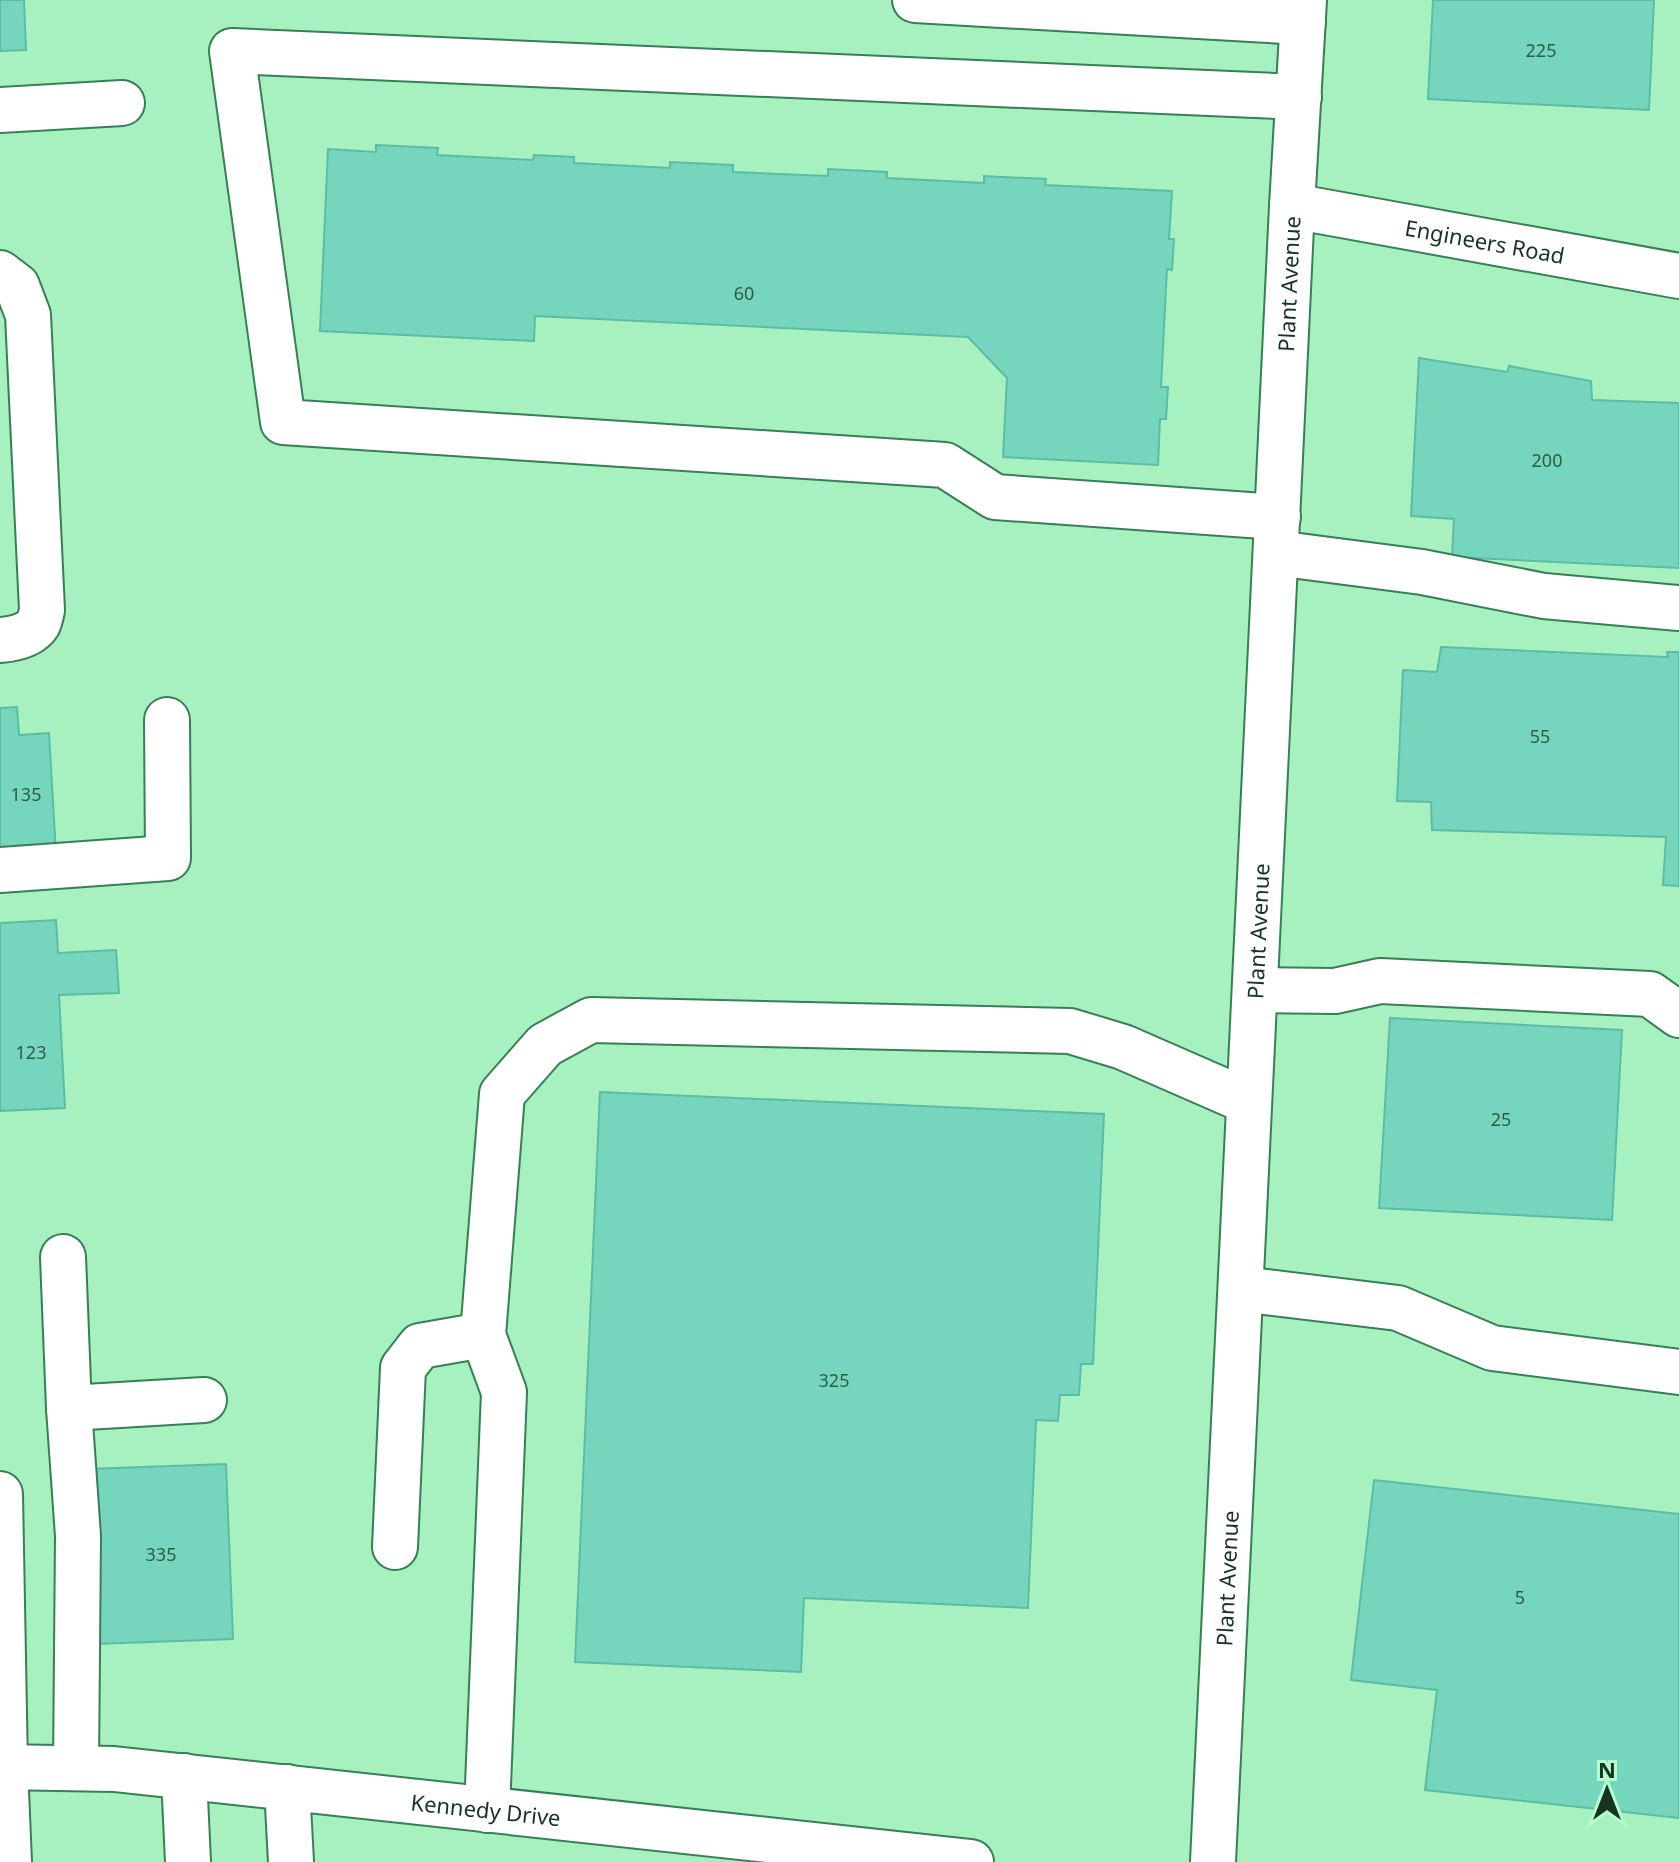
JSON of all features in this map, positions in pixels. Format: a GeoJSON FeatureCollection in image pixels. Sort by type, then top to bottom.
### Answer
{"type":"FeatureCollection","features":[{"type":"Feature","properties":{"kind":"street"},"geometry":{"type":"LineString","coordinates":[[915,0],[1303,11]]}},
{"type":"Feature","properties":{"kind":"street","name":"Plant Avenue"},"geometry":{"type":"LineString","coordinates":[[1213,1862],[1303,11]]}},
{"type":"Feature","properties":{"kind":"street"},"geometry":{"type":"LineString","coordinates":[[1299,97],[232,51],[283,422],[945,465],[995,497],[1277,535],[1422,572],[1544,596],[1679,608]]}},
{"type":"Feature","properties":{"kind":"street"},"geometry":{"type":"LineString","coordinates":[[0,110],[122,103]]}},
{"type":"Feature","properties":{"kind":"street","name":"Engineers Road"},"geometry":{"type":"LineString","coordinates":[[1292,206],[1679,276]]}},
{"type":"Feature","properties":{"kind":"street"},"geometry":{"type":"LineString","coordinates":[[0,273],[17,286],[28,315],[42,610],[38,624],[28,633],[0,640]]}},
{"type":"Feature","properties":{"kind":"street"},"geometry":{"type":"LineString","coordinates":[[0,870],[168,858],[167,720]]}},
{"type":"Feature","properties":{"kind":"street"},"geometry":{"type":"LineString","coordinates":[[1255,990],[1335,991],[1380,981],[1650,994],[1679,1015]]}},
{"type":"Feature","properties":{"kind":"street"},"geometry":{"type":"LineString","coordinates":[[487,1810],[504,1392],[483,1335],[502,1094],[545,1045],[591,1020],[1070,1031],[1123,1047],[1249,1102]]}},
{"type":"Feature","properties":{"kind":"street"},"geometry":{"type":"LineString","coordinates":[[63,1257],[78,1536],[76,1768]]}},
{"type":"Feature","properties":{"kind":"street"},"geometry":{"type":"LineString","coordinates":[[1241,1289],[1398,1308],[1492,1348],[1679,1372]]}},
{"type":"Feature","properties":{"kind":"street"},"geometry":{"type":"LineString","coordinates":[[395,1547],[403,1368],[420,1346],[483,1335]]}},
{"type":"Feature","properties":{"kind":"street"},"geometry":{"type":"LineString","coordinates":[[69,1408],[204,1400]]}},
{"type":"Feature","properties":{"kind":"street"},"geometry":{"type":"LineString","coordinates":[[0,1494],[2,1767],[9,1862]]}},
{"type":"Feature","properties":{"kind":"street","name":"Kennedy Drive"},"geometry":{"type":"LineString","coordinates":[[2,1767],[114,1769],[487,1810],[784,1852],[971,1862]]}},
{"type":"Feature","properties":{"kind":"street"},"geometry":{"type":"LineString","coordinates":[[184,1776],[188,1862]]}},
{"type":"Feature","properties":{"kind":"street"},"geometry":{"type":"LineString","coordinates":[[287,1787],[291,1862]]}},
{"type":"Feature","properties":{"kind":"building"},"geometry":{"type":"Polygon","coordinates":[[[0,0],[24,0],[26,50],[0,51],[0,0]]]}},
{"type":"Feature","properties":{"kind":"building"},"geometry":{"type":"Polygon","coordinates":[[[1433,0],[1654,0],[1649,110],[1428,99],[1433,0]]]}},
{"type":"Feature","properties":{"kind":"building"},"geometry":{"type":"Polygon","coordinates":[[[376,145],[438,148],[437,155],[533,160],[534,155],[574,157],[574,163],[670,168],[670,162],[733,165],[733,172],[828,176],[828,169],[887,172],[887,178],[984,183],[984,176],[1046,179],[1045,185],[1172,191],[1169,239],[1174,239],[1172,270],[1167,269],[1161,387],[1168,387],[1166,419],[1160,419],[1158,465],[1003,457],[1007,378],[968,337],[535,316],[534,341],[320,331],[328,149],[376,152],[376,145]]]}},
{"type":"Feature","properties":{"kind":"building"},"geometry":{"type":"Polygon","coordinates":[[[1419,358],[1507,372],[1509,366],[1591,381],[1592,400],[1679,403],[1679,568],[1452,557],[1454,519],[1411,516],[1419,358]]]}},
{"type":"Feature","properties":{"kind":"building"},"geometry":{"type":"Polygon","coordinates":[[[1441,647],[1668,657],[1667,652],[1679,652],[1679,886],[1663,885],[1666,837],[1432,830],[1431,802],[1397,801],[1403,670],[1437,672],[1441,647]]]}},
{"type":"Feature","properties":{"kind":"building"},"geometry":{"type":"Polygon","coordinates":[[[17,707],[19,735],[49,733],[56,854],[0,857],[0,708],[17,707]]]}},
{"type":"Feature","properties":{"kind":"building"},"geometry":{"type":"Polygon","coordinates":[[[56,920],[58,953],[116,950],[119,993],[59,995],[65,1108],[0,1111],[0,923],[56,920]]]}},
{"type":"Feature","properties":{"kind":"building"},"geometry":{"type":"Polygon","coordinates":[[[1390,1018],[1622,1030],[1612,1220],[1379,1208],[1390,1018]]]}},
{"type":"Feature","properties":{"kind":"building"},"geometry":{"type":"Polygon","coordinates":[[[600,1092],[1104,1114],[1093,1364],[1081,1364],[1079,1395],[1060,1395],[1058,1421],[1036,1420],[1028,1608],[804,1598],[801,1672],[575,1662],[600,1092]]]}},
{"type":"Feature","properties":{"kind":"building"},"geometry":{"type":"Polygon","coordinates":[[[226,1464],[233,1639],[95,1644],[88,1469],[226,1464]]]}},
{"type":"Feature","properties":{"kind":"building"},"geometry":{"type":"Polygon","coordinates":[[[1374,1480],[1679,1514],[1679,1818],[1425,1790],[1437,1690],[1351,1680],[1374,1480]]]}}]}
